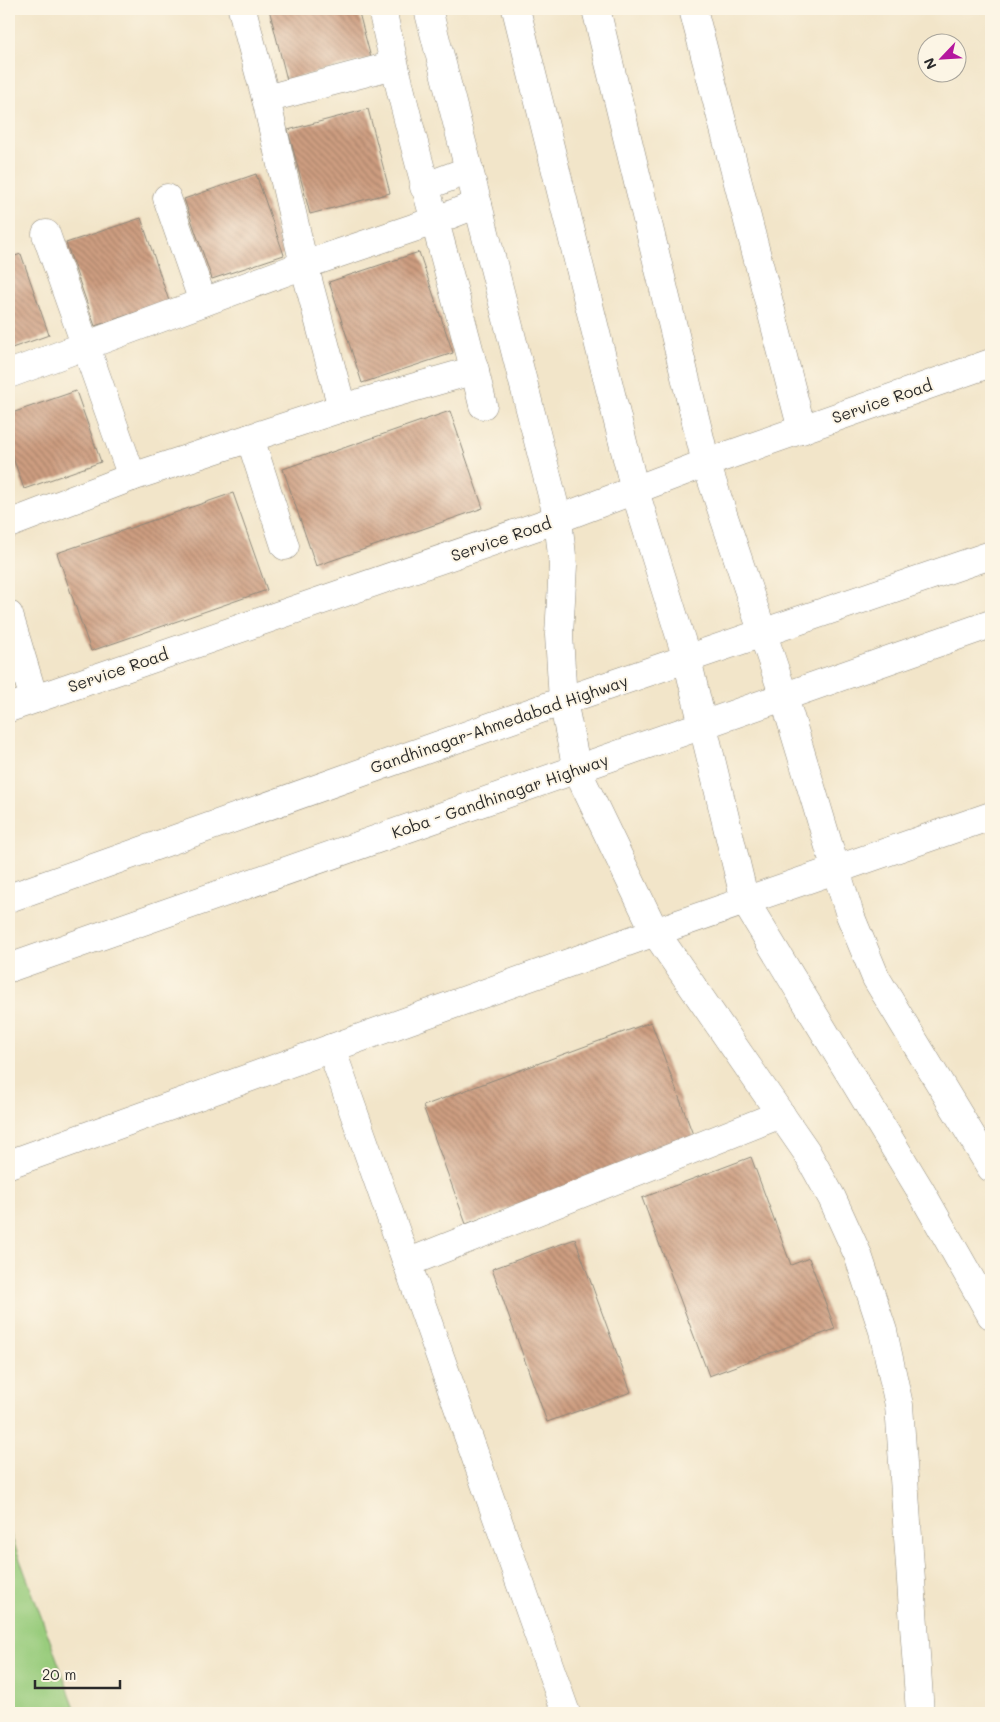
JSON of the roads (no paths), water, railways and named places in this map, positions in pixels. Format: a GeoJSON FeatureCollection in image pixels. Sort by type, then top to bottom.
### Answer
{"type":"FeatureCollection","features":[{"type":"Feature","properties":{"kind":"street"},"geometry":{"type":"LineString","coordinates":[[242,9],[266,99],[304,265],[342,408]]}},
{"type":"Feature","properties":{"kind":"street"},"geometry":{"type":"LineString","coordinates":[[382,9],[424,187],[483,405]]}},
{"type":"Feature","properties":{"kind":"street"},"geometry":{"type":"LineString","coordinates":[[428,9],[558,519],[563,565],[559,635],[563,701],[577,770],[655,932],[806,1151],[832,1198],[858,1255],[882,1331],[899,1405],[920,1713]]}},
{"type":"Feature","properties":{"kind":"street"},"geometry":{"type":"LineString","coordinates":[[516,9],[635,491],[687,659],[745,901],[919,1188],[991,1315]]}},
{"type":"Feature","properties":{"kind":"street"},"geometry":{"type":"LineString","coordinates":[[596,9],[706,463],[784,697],[850,915],[876,978],[991,1168]]}},
{"type":"Feature","properties":{"kind":"street"},"geometry":{"type":"LineString","coordinates":[[693,9],[802,430]]}},
{"type":"Feature","properties":{"kind":"street"},"geometry":{"type":"LineString","coordinates":[[266,99],[394,65]]}},
{"type":"Feature","properties":{"kind":"street"},"geometry":{"type":"LineString","coordinates":[[424,187],[469,170]]}},
{"type":"Feature","properties":{"kind":"street"},"geometry":{"type":"LineString","coordinates":[[166,198],[203,302]]}},
{"type":"Feature","properties":{"kind":"street"},"geometry":{"type":"LineString","coordinates":[[9,374],[304,265],[434,222],[478,204]]}},
{"type":"Feature","properties":{"kind":"street"},"geometry":{"type":"LineString","coordinates":[[46,234],[132,477]]}},
{"type":"Feature","properties":{"kind":"street","name":"Service Road"},"geometry":{"type":"LineString","coordinates":[[9,708],[558,519],[706,463],[991,363]]}},
{"type":"Feature","properties":{"kind":"street"},"geometry":{"type":"LineString","coordinates":[[9,524],[132,477],[342,408],[474,370]]}},
{"type":"Feature","properties":{"kind":"street"},"geometry":{"type":"LineString","coordinates":[[250,438],[285,546]]}},
{"type":"Feature","properties":{"kind":"street","name":"Gandhinagar-Ahmedabad Highway"},"geometry":{"type":"LineString","coordinates":[[9,898],[563,701],[991,554]]}},
{"type":"Feature","properties":{"kind":"street"},"geometry":{"type":"LineString","coordinates":[[9,615],[34,699]]}},
{"type":"Feature","properties":{"kind":"street","name":"Koba - Gandhinagar Highway"},"geometry":{"type":"LineString","coordinates":[[9,968],[991,624]]}},
{"type":"Feature","properties":{"kind":"street"},"geometry":{"type":"LineString","coordinates":[[9,1164],[655,932],[991,816]]}},
{"type":"Feature","properties":{"kind":"street"},"geometry":{"type":"LineString","coordinates":[[331,1048],[566,1713]]}},
{"type":"Feature","properties":{"kind":"street"},"geometry":{"type":"LineString","coordinates":[[407,1262],[781,1114]]}}]}
